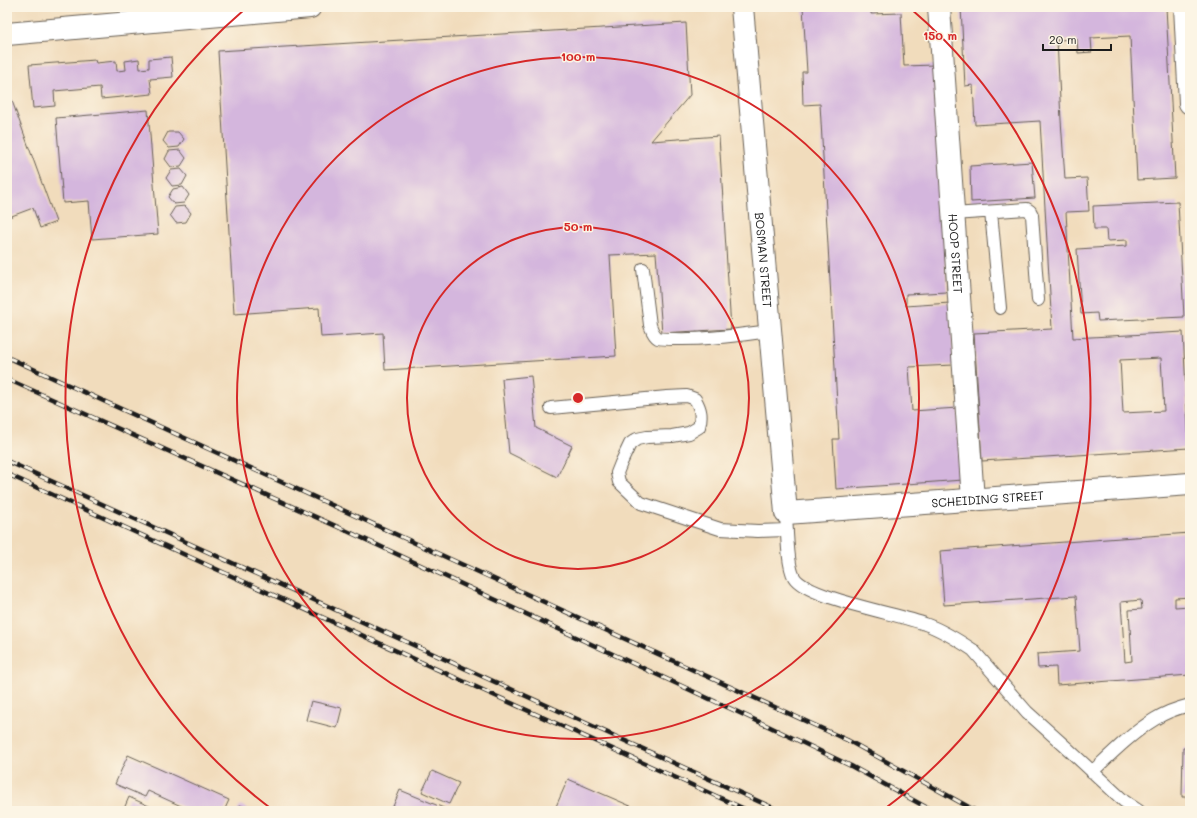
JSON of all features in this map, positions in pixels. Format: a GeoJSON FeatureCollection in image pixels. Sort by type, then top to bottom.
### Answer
{"type":"FeatureCollection","features":[{"type":"Feature","properties":{"kind":"main road"},"geometry":{"type":"LineString","coordinates":[[7,34],[310,7]]}},
{"type":"Feature","properties":{"kind":"main road","name":"BOSMAN STREET"},"geometry":{"type":"LineString","coordinates":[[742,7],[786,522]]}},
{"type":"Feature","properties":{"kind":"main road","name":"HOOP STREET"},"geometry":{"type":"LineString","coordinates":[[939,7],[973,500]]}},
{"type":"Feature","properties":{"kind":"main road"},"geometry":{"type":"LineString","coordinates":[[1186,7],[1190,103]]}},
{"type":"Feature","properties":{"kind":"main road","name":"SCHEIDING STREET"},"geometry":{"type":"LineString","coordinates":[[786,522],[973,500],[1190,484]]}},
{"type":"Feature","properties":{"kind":"lane"},"geometry":{"type":"LineString","coordinates":[[953,214],[1027,209],[1030,211],[1032,215],[1038,300]]}},
{"type":"Feature","properties":{"kind":"lane"},"geometry":{"type":"LineString","coordinates":[[991,212],[1000,308]]}},
{"type":"Feature","properties":{"kind":"lane"},"geometry":{"type":"LineString","coordinates":[[643,270],[650,325],[653,333],[657,337],[662,339],[722,337],[770,331]]}},
{"type":"Feature","properties":{"kind":"lane"},"geometry":{"type":"LineString","coordinates":[[551,408],[667,397],[687,396],[695,399],[701,412],[699,427],[689,433],[672,436],[647,436],[637,439],[630,444],[620,463],[617,473],[620,482],[630,494],[641,503],[720,529],[758,531],[786,522],[790,565],[794,578],[802,585],[849,604],[926,624],[962,642],[973,650],[1027,712],[1124,801],[1138,811]]}},
{"type":"Feature","properties":{"kind":"lane"},"geometry":{"type":"LineString","coordinates":[[1092,772],[1132,736],[1156,718],[1175,709],[1190,705]]}},
{"type":"Feature","properties":{"kind":"building"},"geometry":{"type":"Polygon","coordinates":[[[803,7],[871,7],[871,14],[901,13],[904,66],[935,65],[947,292],[906,294],[906,306],[950,303],[954,365],[909,367],[912,411],[958,408],[963,480],[836,489],[833,439],[839,439],[820,104],[803,105],[802,72],[807,72],[803,7]]]}},
{"type":"Feature","properties":{"kind":"building"},"geometry":{"type":"Polygon","coordinates":[[[961,7],[1166,7],[1175,178],[1137,180],[1130,36],[1091,38],[1092,52],[1078,53],[1077,39],[1057,40],[1061,120],[1065,179],[1087,178],[1089,211],[1066,212],[1073,338],[1183,332],[1189,448],[982,461],[974,333],[1052,329],[1040,121],[975,125],[973,85],[965,86],[961,7]],[[1161,358],[1120,360],[1123,413],[1164,411],[1161,358]]]}},
{"type":"Feature","properties":{"kind":"building"},"geometry":{"type":"Polygon","coordinates":[[[686,23],[690,95],[651,141],[719,136],[731,329],[662,333],[656,253],[610,255],[616,356],[385,370],[383,333],[321,337],[319,308],[234,314],[218,51],[686,23]]]}},
{"type":"Feature","properties":{"kind":"building"},"geometry":{"type":"Polygon","coordinates":[[[171,57],[173,77],[150,79],[152,94],[101,99],[100,87],[54,91],[55,106],[33,108],[29,65],[95,60],[96,63],[116,61],[117,71],[126,70],[125,61],[139,59],[140,69],[149,68],[149,59],[171,57]]]}},
{"type":"Feature","properties":{"kind":"building"},"geometry":{"type":"Polygon","coordinates":[[[7,87],[56,222],[40,228],[33,208],[9,217],[7,212],[7,87]]]}},
{"type":"Feature","properties":{"kind":"building"},"geometry":{"type":"Polygon","coordinates":[[[148,110],[158,234],[92,239],[89,201],[63,203],[56,118],[148,110]]]}},
{"type":"Feature","properties":{"kind":"building"},"geometry":{"type":"Polygon","coordinates":[[[168,132],[178,132],[184,139],[179,147],[169,148],[163,141],[168,132]]]}},
{"type":"Feature","properties":{"kind":"building"},"geometry":{"type":"Polygon","coordinates":[[[180,150],[186,158],[181,166],[171,167],[165,159],[169,151],[180,150]]]}},
{"type":"Feature","properties":{"kind":"building"},"geometry":{"type":"Polygon","coordinates":[[[1032,162],[1035,198],[971,202],[970,166],[1032,162]]]}},
{"type":"Feature","properties":{"kind":"building"},"geometry":{"type":"Polygon","coordinates":[[[181,169],[187,176],[182,185],[172,186],[166,178],[171,170],[181,169]]]}},
{"type":"Feature","properties":{"kind":"building"},"geometry":{"type":"Polygon","coordinates":[[[183,187],[189,195],[184,203],[174,204],[168,197],[173,189],[183,187]]]}},
{"type":"Feature","properties":{"kind":"building"},"geometry":{"type":"Polygon","coordinates":[[[1178,202],[1184,317],[1098,321],[1097,313],[1081,314],[1077,249],[1127,246],[1127,240],[1107,241],[1106,229],[1094,229],[1093,206],[1178,202]]]}},
{"type":"Feature","properties":{"kind":"building"},"geometry":{"type":"Polygon","coordinates":[[[185,206],[191,213],[186,222],[176,223],[170,215],[175,207],[185,206]]]}},
{"type":"Feature","properties":{"kind":"building"},"geometry":{"type":"Polygon","coordinates":[[[531,376],[536,428],[572,446],[557,477],[509,453],[502,379],[531,376]]]}},
{"type":"Feature","properties":{"kind":"building"},"geometry":{"type":"Polygon","coordinates":[[[1190,533],[1190,597],[1175,598],[1175,607],[1190,606],[1190,675],[1057,685],[1056,667],[1038,668],[1037,654],[1080,651],[1076,596],[944,605],[940,551],[1190,533]],[[1141,600],[1121,602],[1125,662],[1132,661],[1129,610],[1142,609],[1141,600]]]}},
{"type":"Feature","properties":{"kind":"building"},"geometry":{"type":"Polygon","coordinates":[[[311,701],[342,708],[337,728],[306,720],[311,701]]]}},
{"type":"Feature","properties":{"kind":"building"},"geometry":{"type":"Polygon","coordinates":[[[1183,748],[1190,748],[1190,797],[1182,797],[1183,748]]]}},
{"type":"Feature","properties":{"kind":"building"},"geometry":{"type":"Polygon","coordinates":[[[128,755],[229,800],[224,811],[192,811],[148,791],[145,797],[115,784],[128,755]]]}},
{"type":"Feature","properties":{"kind":"building"},"geometry":{"type":"Polygon","coordinates":[[[432,771],[459,783],[449,804],[422,792],[432,771]]]}},
{"type":"Feature","properties":{"kind":"building"},"geometry":{"type":"Polygon","coordinates":[[[568,779],[642,811],[554,811],[568,779]]]}},
{"type":"Feature","properties":{"kind":"building"},"geometry":{"type":"Polygon","coordinates":[[[400,790],[446,809],[445,811],[391,811],[400,790]]]}},
{"type":"Feature","properties":{"kind":"building"},"geometry":{"type":"Polygon","coordinates":[[[129,797],[160,811],[123,811],[129,797]]]}},
{"type":"Feature","properties":{"kind":"building"},"geometry":{"type":"Polygon","coordinates":[[[240,805],[253,811],[237,811],[240,805]]]}},
{"type":"Feature","properties":{"kind":"railway"},"geometry":{"type":"LineString","coordinates":[[7,357],[847,740],[976,811]]}},
{"type":"Feature","properties":{"kind":"railway"},"geometry":{"type":"LineString","coordinates":[[7,379],[347,531],[768,726],[851,766],[933,811]]}},
{"type":"Feature","properties":{"kind":"railway"},"geometry":{"type":"LineString","coordinates":[[7,461],[780,811]]}},
{"type":"Feature","properties":{"kind":"railway"},"geometry":{"type":"LineString","coordinates":[[7,474],[749,811]]}}]}
